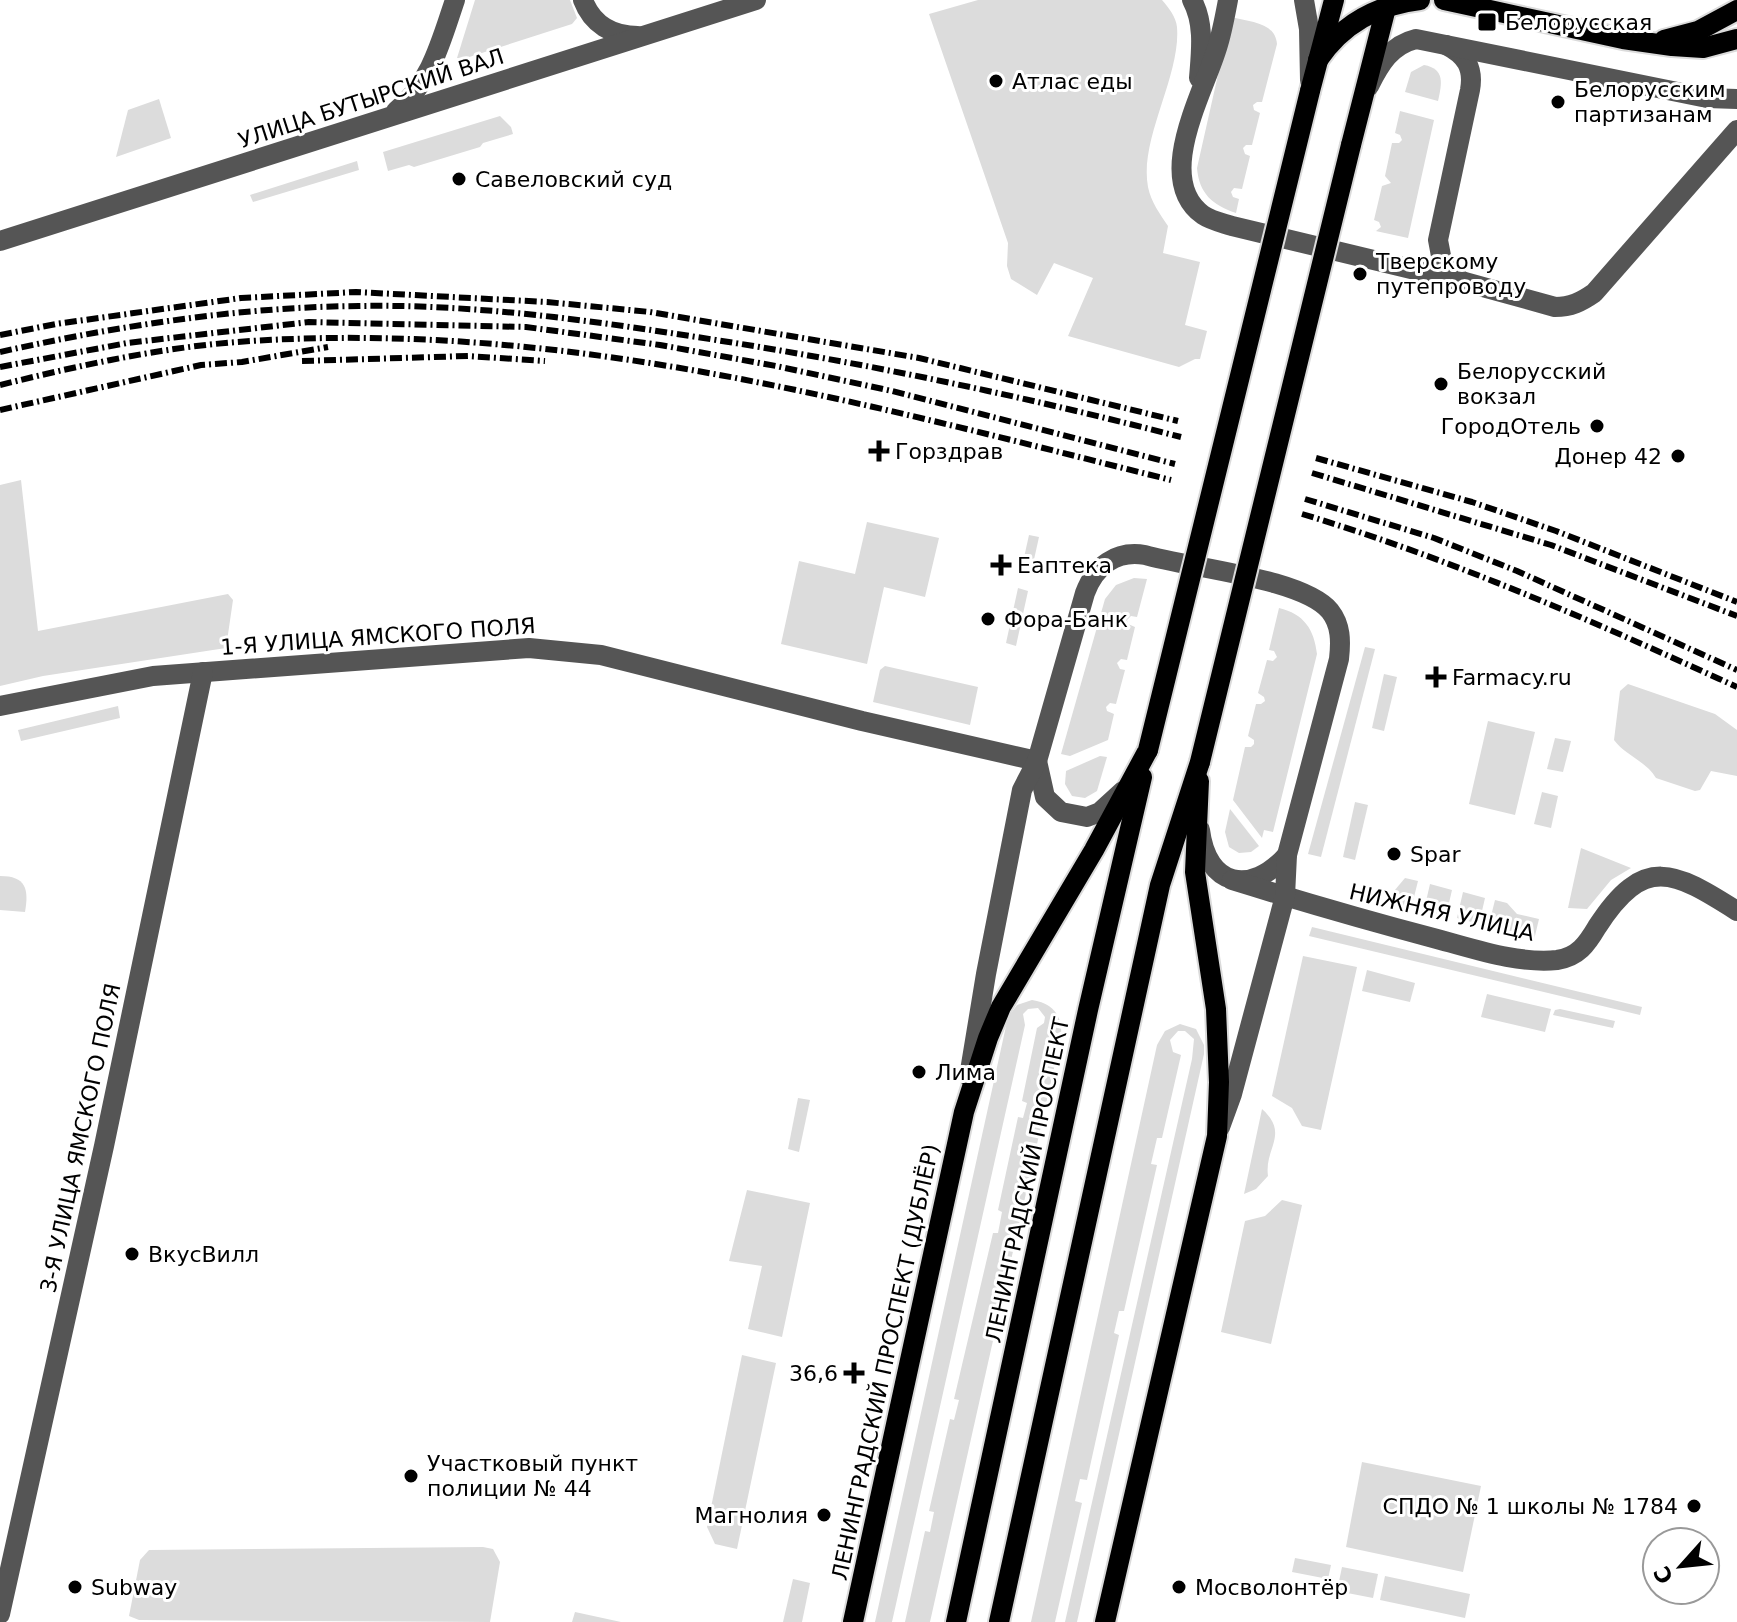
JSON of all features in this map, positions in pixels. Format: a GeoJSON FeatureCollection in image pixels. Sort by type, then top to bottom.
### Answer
{"type":"FeatureCollection","features":[{"type":"Feature","properties":{"kind":"main road"},"geometry":{"type":"LineString","coordinates":[[1148,750],[1334,0]]}},
{"type":"Feature","properties":{"kind":"main road"},"geometry":{"type":"LineString","coordinates":[[1318,60],[1344,28],[1361,17],[1387,3],[1420,0]]}},
{"type":"Feature","properties":{"kind":"main road"},"geometry":{"type":"LineString","coordinates":[[1444,0],[1623,39],[1703,48],[1737,39]]}},
{"type":"Feature","properties":{"kind":"main road"},"geometry":{"type":"LineString","coordinates":[[999,1622],[1160,885],[1200,762],[1387,3]]}},
{"type":"Feature","properties":{"kind":"main road"},"geometry":{"type":"LineString","coordinates":[[1652,42],[1698,31],[1737,10]]}},
{"type":"Feature","properties":{"kind":"main road","name":"ЛЕНИНГРАДСКИЙ ПРОСПЕКТ (ДУБЛЁР)"},"geometry":{"type":"LineString","coordinates":[[853,1622],[964,1112],[988,1038],[1001,1007],[1148,750]]}},
{"type":"Feature","properties":{"kind":"main road","name":"ЛЕНИНГРАДСКИЙ ПРОСПЕКТ"},"geometry":{"type":"LineString","coordinates":[[956,1622],[1088,1010],[1148,750]]}},
{"type":"Feature","properties":{"kind":"main road","name":"ЛЕНИНГРАДСКИЙ ПРОСПЕКТ (ДУБЛЁР)"},"geometry":{"type":"LineString","coordinates":[[1105,1622],[1217,1136],[1219,1050],[1195,872],[1200,762]]}},
{"type":"Feature","properties":{"kind":"street"},"geometry":{"type":"LineString","coordinates":[[390,116],[413,96],[424,80],[455,0]]}},
{"type":"Feature","properties":{"kind":"street"},"geometry":{"type":"LineString","coordinates":[[583,0],[590,16],[606,30],[625,36],[650,36]]}},
{"type":"Feature","properties":{"kind":"street","name":"УЛИЦА БУТЫРСКИЙ ВАЛ"},"geometry":{"type":"LineString","coordinates":[[0,241],[756,0]]}},
{"type":"Feature","properties":{"kind":"street"},"geometry":{"type":"LineString","coordinates":[[1192,0],[1201,32],[1197,98]]}},
{"type":"Feature","properties":{"kind":"street"},"geometry":{"type":"LineString","coordinates":[[1228,0],[1217,49],[1197,98],[1181,173],[1191,201],[1204,216],[1232,226],[1555,307],[1582,302],[1594,293],[1737,130]]}},
{"type":"Feature","properties":{"kind":"street"},"geometry":{"type":"LineString","coordinates":[[1304,0],[1309,29],[1310,91]]}},
{"type":"Feature","properties":{"kind":"street"},"geometry":{"type":"LineString","coordinates":[[1361,102],[1378,69],[1395,48],[1416,39],[1707,98],[1737,99]]}},
{"type":"Feature","properties":{"kind":"street"},"geometry":{"type":"LineString","coordinates":[[1443,43],[1462,55],[1471,70],[1470,90],[1438,240],[1442,261],[1461,281]]}},
{"type":"Feature","properties":{"kind":"street","name":"ЛЕНИНГРАДСКИЙ ПРОСПЕКТ (ДУБЛЁР)"},"geometry":{"type":"LineString","coordinates":[[964,1112],[986,974],[1022,790],[1037,761],[1085,593],[1094,573],[1107,561],[1122,555],[1139,554],[1284,586],[1307,594],[1332,613],[1338,623],[1341,647],[1287,855],[1285,896],[1232,1094],[1217,1136]]}},
{"type":"Feature","properties":{"kind":"street","name":"1-Я УЛИЦА ЯМСКОГО ПОЛЯ"},"geometry":{"type":"LineString","coordinates":[[0,706],[153,676],[529,648],[565,650],[644,665],[862,721],[1037,761]]}},
{"type":"Feature","properties":{"kind":"street","name":"3-Я УЛИЦА ЯМСКОГО ПОЛЯ"},"geometry":{"type":"LineString","coordinates":[[0,1614],[203,672]]}},
{"type":"Feature","properties":{"kind":"street"},"geometry":{"type":"LineString","coordinates":[[1037,761],[1045,797],[1061,812],[1074,816],[1087,817],[1100,812],[1112,804],[1135,776]]}},
{"type":"Feature","properties":{"kind":"street"},"geometry":{"type":"LineString","coordinates":[[1198,810],[1200,834],[1208,861],[1218,873],[1232,880],[1250,880],[1266,875],[1287,855]]}},
{"type":"Feature","properties":{"kind":"street","name":"НИЖНЯЯ УЛИЦА"},"geometry":{"type":"LineString","coordinates":[[1232,880],[1488,952],[1541,960],[1560,959],[1580,952],[1622,893],[1651,878],[1667,876],[1681,879],[1700,887],[1737,911]]}},
{"type":"Feature","properties":{"kind":"shaded area"},"geometry":{"type":"Polygon","coordinates":[[[475,0],[570,0],[577,18],[572,24],[463,59],[457,58],[475,0]]]}},
{"type":"Feature","properties":{"kind":"shaded area"},"geometry":{"type":"Polygon","coordinates":[[[978,0],[1162,0],[1172,13],[1177,27],[1177,46],[1149,149],[1148,187],[1168,226],[1163,253],[1200,262],[1185,325],[1207,331],[1200,359],[1179,367],[1068,336],[1093,278],[1054,263],[1037,295],[1011,279],[1007,266],[1008,243],[929,14],[978,0]]]}},
{"type":"Feature","properties":{"kind":"shaded area"},"geometry":{"type":"Polygon","coordinates":[[[1231,17],[1267,27],[1277,44],[1262,102],[1253,105],[1254,110],[1260,113],[1252,145],[1243,148],[1245,154],[1250,156],[1242,189],[1234,188],[1231,192],[1233,197],[1239,199],[1236,213],[1208,197],[1197,168],[1231,17]]]}},
{"type":"Feature","properties":{"kind":"shaded area"},"geometry":{"type":"Polygon","coordinates":[[[1424,65],[1439,73],[1438,101],[1405,92],[1411,72],[1424,65]]]}},
{"type":"Feature","properties":{"kind":"shaded area"},"geometry":{"type":"Polygon","coordinates":[[[159,99],[171,138],[116,157],[128,110],[159,99]]]}},
{"type":"Feature","properties":{"kind":"shaded area"},"geometry":{"type":"Polygon","coordinates":[[[1400,111],[1434,120],[1408,238],[1371,230],[1381,227],[1374,220],[1382,186],[1391,183],[1385,176],[1392,143],[1402,140],[1395,133],[1400,111]]]}},
{"type":"Feature","properties":{"kind":"shaded area"},"geometry":{"type":"Polygon","coordinates":[[[500,116],[511,127],[513,134],[414,167],[409,165],[388,171],[383,152],[500,116]]]}},
{"type":"Feature","properties":{"kind":"shaded area"},"geometry":{"type":"Polygon","coordinates":[[[357,161],[359,170],[253,202],[250,195],[357,161]]]}},
{"type":"Feature","properties":{"kind":"shaded area"},"geometry":{"type":"Polygon","coordinates":[[[21,480],[38,631],[228,594],[233,600],[226,648],[43,676],[0,686],[0,485],[21,480]]]}},
{"type":"Feature","properties":{"kind":"shaded area"},"geometry":{"type":"Polygon","coordinates":[[[867,522],[939,538],[925,597],[884,587],[867,664],[781,644],[799,561],[855,574],[867,522]]]}},
{"type":"Feature","properties":{"kind":"shaded area"},"geometry":{"type":"Polygon","coordinates":[[[1029,535],[1039,537],[1033,564],[1023,562],[1029,535]]]}},
{"type":"Feature","properties":{"kind":"shaded area"},"geometry":{"type":"Polygon","coordinates":[[[1134,578],[1147,579],[1137,617],[1131,616],[1127,620],[1135,627],[1127,660],[1121,659],[1117,663],[1120,669],[1125,670],[1116,704],[1110,703],[1106,707],[1114,714],[1108,740],[1070,756],[1061,754],[1105,599],[1116,585],[1134,578]]]}},
{"type":"Feature","properties":{"kind":"shaded area"},"geometry":{"type":"Polygon","coordinates":[[[1018,588],[1028,591],[1016,646],[1006,643],[1018,588]]]}},
{"type":"Feature","properties":{"kind":"shaded area"},"geometry":{"type":"Polygon","coordinates":[[[1279,608],[1295,614],[1306,624],[1317,654],[1273,832],[1264,830],[1262,838],[1233,800],[1245,747],[1254,744],[1248,736],[1256,704],[1265,701],[1258,693],[1267,660],[1273,661],[1277,657],[1274,651],[1269,650],[1279,608]]]}},
{"type":"Feature","properties":{"kind":"shaded area"},"geometry":{"type":"Polygon","coordinates":[[[1365,647],[1375,649],[1321,857],[1308,854],[1365,647]]]}},
{"type":"Feature","properties":{"kind":"shaded area"},"geometry":{"type":"Polygon","coordinates":[[[885,666],[978,687],[970,725],[873,702],[880,670],[885,666]]]}},
{"type":"Feature","properties":{"kind":"shaded area"},"geometry":{"type":"Polygon","coordinates":[[[1384,674],[1397,677],[1384,731],[1372,728],[1384,674]]]}},
{"type":"Feature","properties":{"kind":"shaded area"},"geometry":{"type":"Polygon","coordinates":[[[1628,684],[1715,714],[1737,730],[1737,776],[1711,771],[1700,790],[1695,791],[1656,778],[1614,740],[1620,691],[1628,684]]]}},
{"type":"Feature","properties":{"kind":"shaded area"},"geometry":{"type":"Polygon","coordinates":[[[118,706],[120,718],[21,741],[18,730],[118,706]]]}},
{"type":"Feature","properties":{"kind":"shaded area"},"geometry":{"type":"Polygon","coordinates":[[[1488,721],[1535,732],[1515,815],[1469,804],[1488,721]]]}},
{"type":"Feature","properties":{"kind":"shaded area"},"geometry":{"type":"Polygon","coordinates":[[[1555,738],[1571,741],[1563,772],[1547,769],[1555,738]]]}},
{"type":"Feature","properties":{"kind":"shaded area"},"geometry":{"type":"Polygon","coordinates":[[[1100,756],[1107,757],[1097,791],[1085,798],[1072,796],[1065,784],[1066,771],[1100,756]]]}},
{"type":"Feature","properties":{"kind":"shaded area"},"geometry":{"type":"Polygon","coordinates":[[[1542,792],[1558,796],[1551,828],[1534,824],[1542,792]]]}},
{"type":"Feature","properties":{"kind":"shaded area"},"geometry":{"type":"Polygon","coordinates":[[[1355,802],[1368,805],[1355,860],[1343,857],[1355,802]]]}},
{"type":"Feature","properties":{"kind":"shaded area"},"geometry":{"type":"Polygon","coordinates":[[[1230,809],[1259,846],[1251,852],[1239,853],[1229,847],[1225,832],[1230,809]]]}},
{"type":"Feature","properties":{"kind":"shaded area"},"geometry":{"type":"Polygon","coordinates":[[[1581,848],[1631,868],[1611,880],[1587,909],[1568,908],[1581,848]]]}},
{"type":"Feature","properties":{"kind":"shaded area"},"geometry":{"type":"Polygon","coordinates":[[[0,876],[15,878],[24,885],[25,912],[0,910],[0,876]]]}},
{"type":"Feature","properties":{"kind":"shaded area"},"geometry":{"type":"Polygon","coordinates":[[[1405,878],[1418,881],[1411,909],[1384,903],[1405,878]]]}},
{"type":"Feature","properties":{"kind":"shaded area"},"geometry":{"type":"Polygon","coordinates":[[[1430,884],[1452,890],[1446,916],[1424,910],[1430,884]]]}},
{"type":"Feature","properties":{"kind":"shaded area"},"geometry":{"type":"Polygon","coordinates":[[[1463,892],[1485,898],[1479,924],[1457,918],[1463,892]]]}},
{"type":"Feature","properties":{"kind":"shaded area"},"geometry":{"type":"Polygon","coordinates":[[[1495,900],[1507,903],[1517,914],[1539,919],[1534,940],[1488,928],[1495,900]]]}},
{"type":"Feature","properties":{"kind":"shaded area"},"geometry":{"type":"Polygon","coordinates":[[[1312,927],[1642,1007],[1640,1015],[1309,936],[1312,927]]]}},
{"type":"Feature","properties":{"kind":"shaded area"},"geometry":{"type":"Polygon","coordinates":[[[1303,956],[1357,967],[1321,1130],[1302,1126],[1292,1108],[1272,1096],[1303,956]]]}},
{"type":"Feature","properties":{"kind":"shaded area"},"geometry":{"type":"Polygon","coordinates":[[[1367,970],[1415,983],[1410,1002],[1362,991],[1367,970]]]}},
{"type":"Feature","properties":{"kind":"shaded area"},"geometry":{"type":"Polygon","coordinates":[[[1487,994],[1551,1009],[1545,1032],[1481,1017],[1487,994]]]}},
{"type":"Feature","properties":{"kind":"shaded area"},"geometry":{"type":"Polygon","coordinates":[[[1032,1000],[1046,1004],[1055,1012],[1061,1037],[930,1622],[905,1622],[925,1531],[930,1532],[934,1512],[929,1511],[950,1419],[954,1420],[959,1400],[954,1399],[993,1233],[998,1233],[1002,1212],[998,1210],[1018,1117],[1023,1118],[1027,1103],[1022,1101],[1037,1028],[1044,1023],[1045,1017],[1038,1008],[1028,1009],[1023,1014],[1025,1025],[892,1622],[875,1622],[1008,1017],[1017,1005],[1032,1000]]]}},
{"type":"Feature","properties":{"kind":"shaded area"},"geometry":{"type":"Polygon","coordinates":[[[1555,1010],[1615,1021],[1613,1028],[1553,1015],[1555,1010]]]}},
{"type":"Feature","properties":{"kind":"shaded area"},"geometry":{"type":"Polygon","coordinates":[[[1180,1024],[1196,1029],[1204,1045],[1204,1054],[1077,1622],[1065,1622],[1192,1059],[1194,1039],[1185,1031],[1178,1031],[1170,1040],[1173,1052],[1181,1055],[1162,1138],[1157,1138],[1151,1164],[1157,1165],[1124,1311],[1119,1311],[1114,1333],[1119,1335],[1087,1480],[1080,1479],[1075,1501],[1082,1503],[1055,1622],[1031,1622],[1157,1045],[1165,1031],[1180,1024]]]}},
{"type":"Feature","properties":{"kind":"shaded area"},"geometry":{"type":"Polygon","coordinates":[[[798,1098],[810,1100],[799,1152],[788,1149],[798,1098]]]}},
{"type":"Feature","properties":{"kind":"shaded area"},"geometry":{"type":"Polygon","coordinates":[[[1262,1109],[1270,1118],[1275,1134],[1268,1176],[1256,1189],[1244,1194],[1262,1109]]]}},
{"type":"Feature","properties":{"kind":"shaded area"},"geometry":{"type":"Polygon","coordinates":[[[747,1190],[810,1203],[782,1337],[748,1329],[762,1266],[729,1261],[747,1190]]]}},
{"type":"Feature","properties":{"kind":"shaded area"},"geometry":{"type":"Polygon","coordinates":[[[1282,1200],[1302,1205],[1271,1344],[1221,1332],[1245,1221],[1265,1216],[1282,1200]]]}},
{"type":"Feature","properties":{"kind":"shaded area"},"geometry":{"type":"Polygon","coordinates":[[[742,1355],[776,1363],[737,1549],[715,1544],[707,1527],[742,1355]]]}},
{"type":"Feature","properties":{"kind":"shaded area"},"geometry":{"type":"Polygon","coordinates":[[[1362,1462],[1481,1486],[1463,1572],[1346,1547],[1362,1462]]]}},
{"type":"Feature","properties":{"kind":"shaded area"},"geometry":{"type":"Polygon","coordinates":[[[493,1549],[500,1562],[490,1622],[139,1620],[129,1616],[140,1560],[149,1550],[493,1549]]]}},
{"type":"Feature","properties":{"kind":"shaded area"},"geometry":{"type":"Polygon","coordinates":[[[1295,1558],[1331,1565],[1328,1579],[1292,1572],[1295,1558]]]}},
{"type":"Feature","properties":{"kind":"shaded area"},"geometry":{"type":"Polygon","coordinates":[[[1342,1567],[1378,1574],[1373,1598],[1337,1591],[1342,1567]]]}},
{"type":"Feature","properties":{"kind":"shaded area"},"geometry":{"type":"Polygon","coordinates":[[[1385,1576],[1470,1594],[1465,1618],[1380,1600],[1385,1576]]]}},
{"type":"Feature","properties":{"kind":"shaded area"},"geometry":{"type":"Polygon","coordinates":[[[793,1579],[810,1583],[802,1622],[783,1622],[793,1579]]]}},
{"type":"Feature","properties":{"kind":"shaded area"},"geometry":{"type":"Polygon","coordinates":[[[575,1612],[621,1622],[572,1622],[575,1612]]]}},
{"type":"Feature","properties":{"kind":"railway"},"geometry":{"type":"LineString","coordinates":[[0,335],[241,298],[356,292],[547,302],[650,312],[919,358],[1178,421]]}},
{"type":"Feature","properties":{"kind":"railway"},"geometry":{"type":"LineString","coordinates":[[0,352],[133,326],[224,314],[314,307],[442,307],[608,324],[814,356],[998,393],[1181,437]]}},
{"type":"Feature","properties":{"kind":"railway"},"geometry":{"type":"LineString","coordinates":[[0,367],[127,343],[309,322],[526,327],[660,345],[776,366],[892,391],[1175,464]]}},
{"type":"Feature","properties":{"kind":"railway"},"geometry":{"type":"LineString","coordinates":[[0,385],[118,359],[237,342],[357,338],[476,343],[593,355],[709,373],[825,396],[1171,480]]}},
{"type":"Feature","properties":{"kind":"railway"},"geometry":{"type":"LineString","coordinates":[[0,410],[201,365],[242,362],[328,347]]}},
{"type":"Feature","properties":{"kind":"railway"},"geometry":{"type":"LineString","coordinates":[[302,361],[468,356],[545,361]]}},
{"type":"Feature","properties":{"kind":"railway"},"geometry":{"type":"LineString","coordinates":[[1316,458],[1472,502],[1556,531],[1737,602]]}},
{"type":"Feature","properties":{"kind":"railway"},"geometry":{"type":"LineString","coordinates":[[1312,473],[1551,545],[1737,616]]}},
{"type":"Feature","properties":{"kind":"railway"},"geometry":{"type":"LineString","coordinates":[[1305,499],[1434,538],[1517,571],[1737,670]]}},
{"type":"Feature","properties":{"kind":"railway"},"geometry":{"type":"LineString","coordinates":[[1302,514],[1468,571],[1737,687]]}},
{"type":"Feature","properties":{"kind":"place","name":"Белорусская"},"geometry":{"type":"Point","coordinates":[1487,22]}},
{"type":"Feature","properties":{"kind":"place","name":"Атлас еды"},"geometry":{"type":"Point","coordinates":[996,81]}},
{"type":"Feature","properties":{"kind":"place","name":"Белорусским партизанам"},"geometry":{"type":"Point","coordinates":[1558,102]}},
{"type":"Feature","properties":{"kind":"place","name":"Савеловский cуд"},"geometry":{"type":"Point","coordinates":[459,179]}},
{"type":"Feature","properties":{"kind":"place","name":"Тверскому путепроводу"},"geometry":{"type":"Point","coordinates":[1360,274]}},
{"type":"Feature","properties":{"kind":"place","name":"Белорусский вокзал"},"geometry":{"type":"Point","coordinates":[1441,384]}},
{"type":"Feature","properties":{"kind":"place","name":"ГородОтель"},"geometry":{"type":"Point","coordinates":[1597,426]}},
{"type":"Feature","properties":{"kind":"place","name":"Горздрав"},"geometry":{"type":"Point","coordinates":[879,451]}},
{"type":"Feature","properties":{"kind":"place","name":"Донер 42"},"geometry":{"type":"Point","coordinates":[1678,456]}},
{"type":"Feature","properties":{"kind":"place","name":"Еаптека"},"geometry":{"type":"Point","coordinates":[1001,565]}},
{"type":"Feature","properties":{"kind":"place","name":"Фора-Банк"},"geometry":{"type":"Point","coordinates":[988,619]}},
{"type":"Feature","properties":{"kind":"place","name":"Farmacy.ru"},"geometry":{"type":"Point","coordinates":[1436,677]}},
{"type":"Feature","properties":{"kind":"place","name":"Spar"},"geometry":{"type":"Point","coordinates":[1394,854]}},
{"type":"Feature","properties":{"kind":"place","name":"Лима"},"geometry":{"type":"Point","coordinates":[919,1072]}},
{"type":"Feature","properties":{"kind":"place","name":"ВкусВилл"},"geometry":{"type":"Point","coordinates":[132,1254]}},
{"type":"Feature","properties":{"kind":"place","name":"36,6"},"geometry":{"type":"Point","coordinates":[854,1373]}},
{"type":"Feature","properties":{"kind":"place","name":"Участковый пункт полиции № 44"},"geometry":{"type":"Point","coordinates":[411,1476]}},
{"type":"Feature","properties":{"kind":"place","name":"СПДО № 1 школы № 1784"},"geometry":{"type":"Point","coordinates":[1694,1506]}},
{"type":"Feature","properties":{"kind":"place","name":"Магнолия"},"geometry":{"type":"Point","coordinates":[824,1515]}},
{"type":"Feature","properties":{"kind":"place","name":"Subway"},"geometry":{"type":"Point","coordinates":[75,1587]}},
{"type":"Feature","properties":{"kind":"place","name":"Мосволонтёр"},"geometry":{"type":"Point","coordinates":[1179,1587]}}]}
